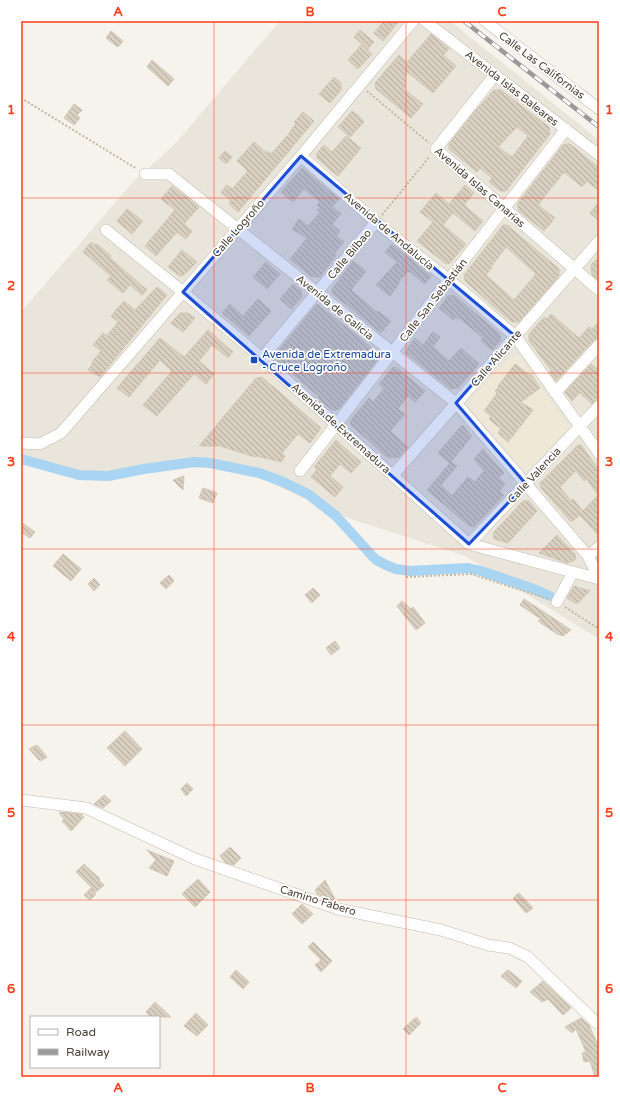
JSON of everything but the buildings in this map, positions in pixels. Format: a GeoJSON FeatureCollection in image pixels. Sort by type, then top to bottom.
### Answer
{"type":"FeatureCollection","features":[{"type":"Feature","properties":{"kind":"street","name":"Calle Logroño"},"geometry":{"type":"LineString","coordinates":[[21,443],[40,444],[61,433],[301,156],[413,21]]}},
{"type":"Feature","properties":{"kind":"street","name":"Avenida Islas Baleares"},"geometry":{"type":"LineString","coordinates":[[425,21],[599,154]]}},
{"type":"Feature","properties":{"kind":"street","name":"Calle Las Californias"},"geometry":{"type":"LineString","coordinates":[[485,21],[599,109]]}},
{"type":"Feature","properties":{"kind":"street"},"geometry":{"type":"LineString","coordinates":[[436,148],[495,75]]}},
{"type":"Feature","properties":{"kind":"street","name":"Calle San Sebastián"},"geometry":{"type":"LineString","coordinates":[[300,471],[566,129]]}},
{"type":"Feature","properties":{"kind":"street","name":"Avenida Islas Canarias"},"geometry":{"type":"LineString","coordinates":[[436,148],[599,290]]}},
{"type":"Feature","properties":{"kind":"street","name":"Avenida de Andalucía"},"geometry":{"type":"LineString","coordinates":[[301,156],[376,222],[459,288],[515,336],[599,453]]}},
{"type":"Feature","properties":{"kind":"street","name":"Avenida de Galicia"},"geometry":{"type":"LineString","coordinates":[[145,174],[169,174],[238,228],[316,293],[456,403],[588,556],[599,579]]}},
{"type":"Feature","properties":{"kind":"street","name":"Calle Bilbao"},"geometry":{"type":"LineString","coordinates":[[262,358],[376,222]]}},
{"type":"Feature","properties":{"kind":"street","name":"Avenida de Extremadura"},"geometry":{"type":"LineString","coordinates":[[106,230],[262,358],[469,544],[599,579]]}},
{"type":"Feature","properties":{"kind":"street","name":"Calle Alicante"},"geometry":{"type":"LineString","coordinates":[[393,475],[599,241]]}},
{"type":"Feature","properties":{"kind":"street"},"geometry":{"type":"LineString","coordinates":[[556,393],[599,345]]}},
{"type":"Feature","properties":{"kind":"street","name":"Calle Valencia"},"geometry":{"type":"LineString","coordinates":[[469,544],[599,406]]}},
{"type":"Feature","properties":{"kind":"street"},"geometry":{"type":"LineString","coordinates":[[588,556],[599,547]]}},
{"type":"Feature","properties":{"kind":"street"},"geometry":{"type":"LineString","coordinates":[[557,602],[573,572]]}},
{"type":"Feature","properties":{"kind":"street","name":"Camino Fabero"},"geometry":{"type":"LineString","coordinates":[[21,800],[86,808],[195,859],[338,909],[440,930],[488,945],[509,948],[528,957],[599,1025]]}},
{"type":"Feature","properties":{"kind":"path","name":"Avenida Islas Canarias"},"geometry":{"type":"LineString","coordinates":[[360,85],[436,148]]}},
{"type":"Feature","properties":{"kind":"path"},"geometry":{"type":"LineString","coordinates":[[21,98],[145,174]]}},
{"type":"Feature","properties":{"kind":"path","name":"Calle Bilbao"},"geometry":{"type":"LineString","coordinates":[[376,222],[436,148]]}},
{"type":"Feature","properties":{"kind":"path"},"geometry":{"type":"LineString","coordinates":[[406,577],[470,574],[557,602],[599,629]]}},
{"type":"Feature","properties":{"kind":"highlighted area"},"geometry":{"type":"Polygon","coordinates":[[[301,156],[515,336],[456,403],[526,484],[469,544],[183,292],[301,156]]]}},
{"type":"Feature","properties":{"kind":"shaded area"},"geometry":{"type":"Polygon","coordinates":[[[280,21],[450,21],[599,140],[599,639],[465,556],[345,517],[227,463],[102,479],[21,457],[21,312],[133,182],[174,145],[280,21]]]}},
{"type":"Feature","properties":{"kind":"shaded area"},"geometry":{"type":"Polygon","coordinates":[[[511,356],[518,356],[569,428],[526,472],[471,408],[471,401],[511,356]]]}},
{"type":"Feature","properties":{"kind":"waterway"},"geometry":{"type":"LineString","coordinates":[[21,459],[79,475],[108,476],[194,462],[210,463],[259,473],[281,481],[308,494],[336,516],[375,559],[386,565],[396,569],[410,571],[468,568],[534,589],[550,596]]}},
{"type":"Feature","properties":{"kind":"railway"},"geometry":{"type":"LineString","coordinates":[[464,21],[599,127]]}},
{"type":"Feature","properties":{"kind":"place","name":"Avenida de Extremadura - Cruce Logroño"},"geometry":{"type":"Point","coordinates":[254,360]}}]}
